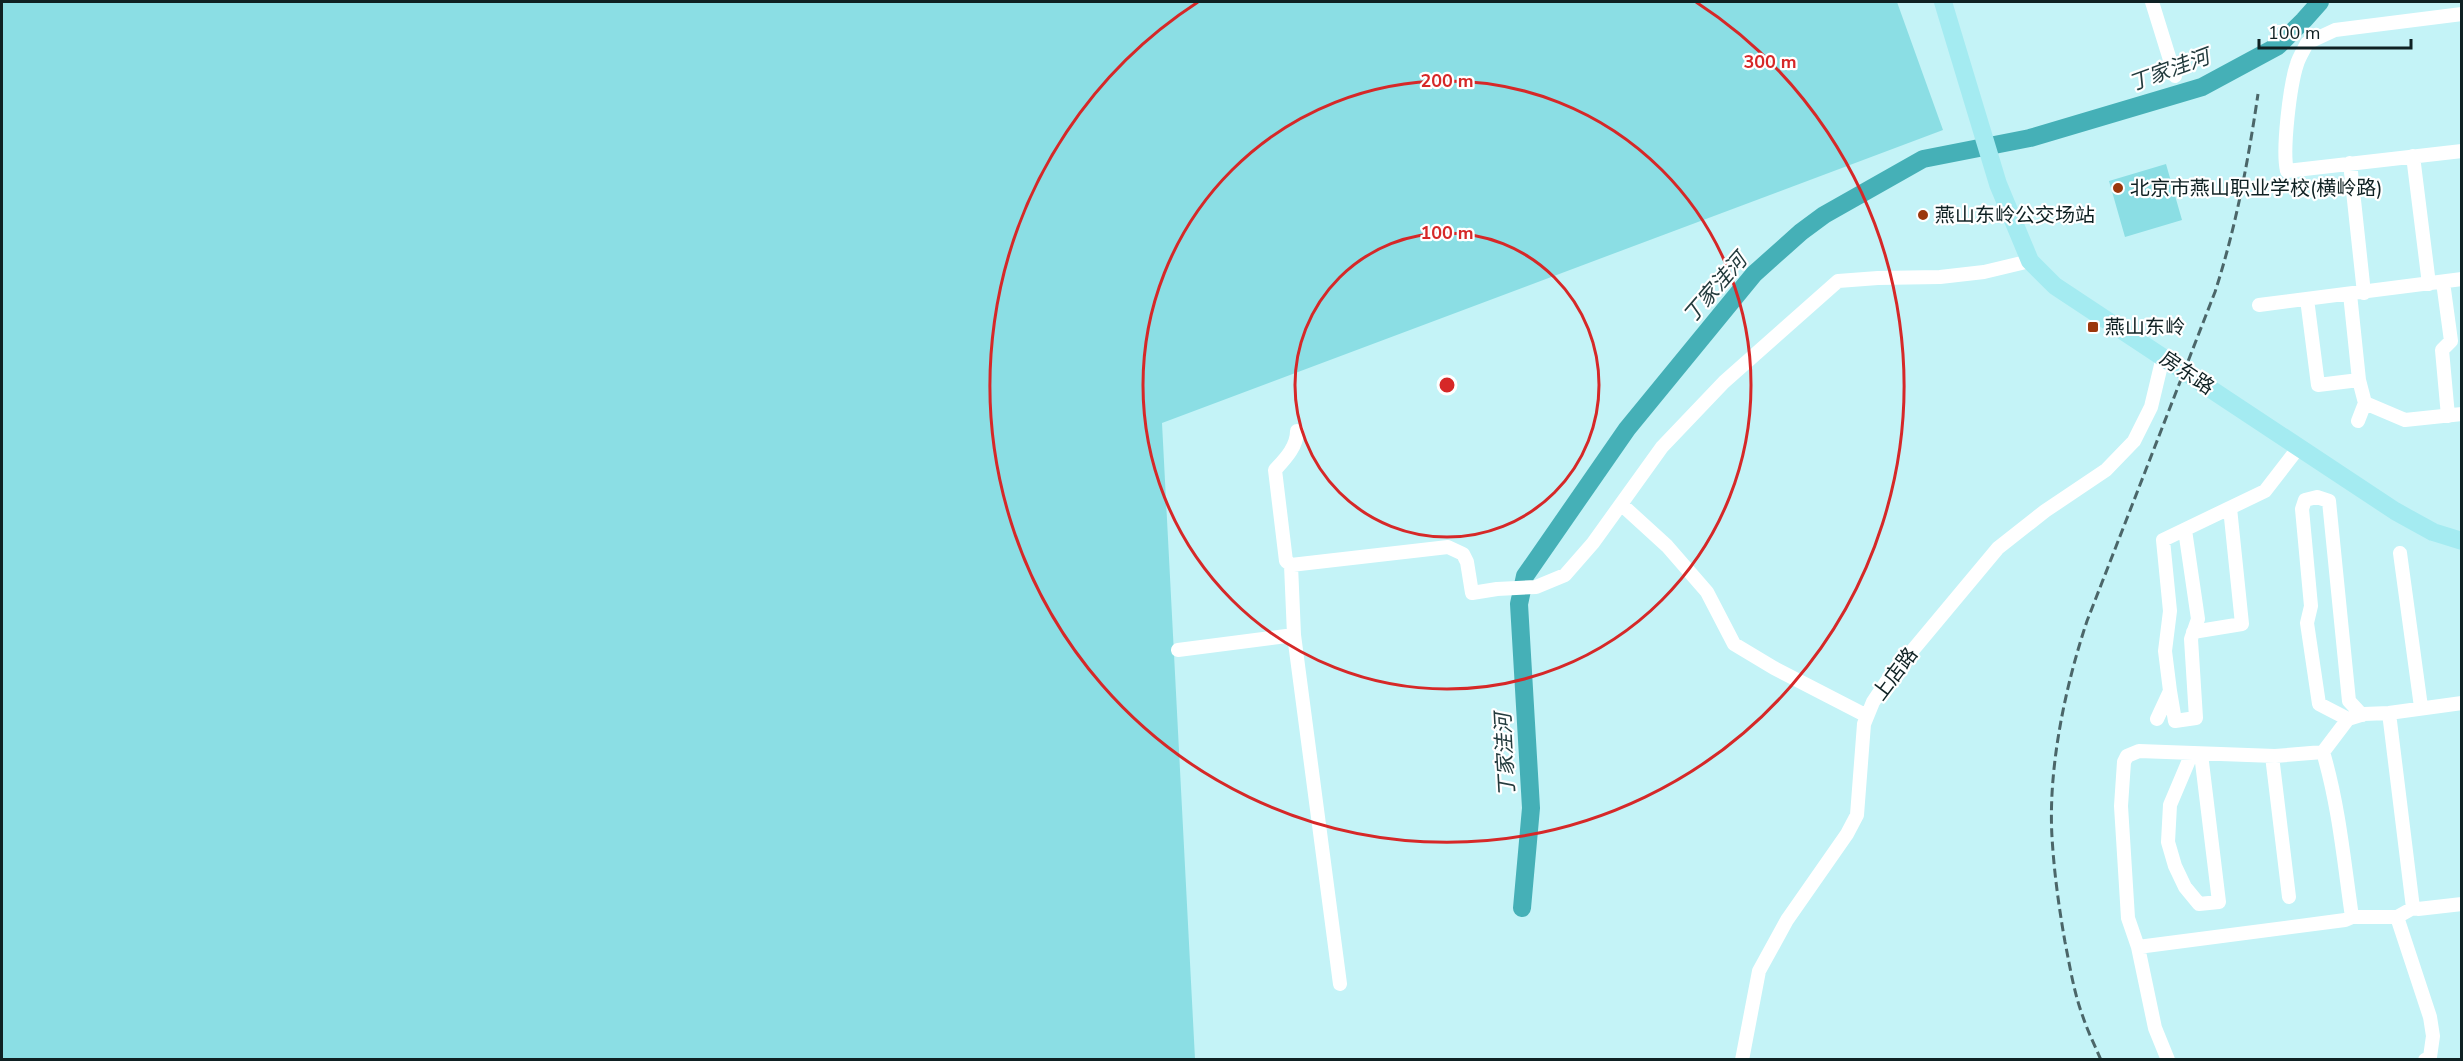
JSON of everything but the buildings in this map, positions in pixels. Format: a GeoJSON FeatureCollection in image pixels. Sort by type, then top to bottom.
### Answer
{"type":"FeatureCollection","features":[{"type":"Feature","properties":{"kind":"main road","name":"房东路"},"geometry":{"type":"LineString","coordinates":[[1942,2],[1989,161],[2030,261],[2055,286],[2413,522],[2433,532],[2462,541]]}},
{"type":"Feature","properties":{"kind":"street"},"geometry":{"type":"LineString","coordinates":[[2152,2],[2175,76]]}},
{"type":"Feature","properties":{"kind":"street"},"geometry":{"type":"LineString","coordinates":[[2462,14],[2335,30],[2307,43],[2297,64],[2286,133],[2285,160],[2288,171],[2462,151]]}},
{"type":"Feature","properties":{"kind":"street"},"geometry":{"type":"LineString","coordinates":[[2365,403],[2405,420],[2455,415],[2442,350],[2451,341],[2436,283],[2413,156]]}},
{"type":"Feature","properties":{"kind":"street"},"geometry":{"type":"LineString","coordinates":[[2350,164],[2360,380],[2365,403],[2358,421]]}},
{"type":"Feature","properties":{"kind":"street"},"geometry":{"type":"LineString","coordinates":[[1297,431],[1297,437],[1289,454],[1275,470],[1286,561],[1291,565],[1448,547],[1463,554],[1467,562],[1473,593],[1536,587],[1565,575],[1593,543],[1662,447],[1724,382],[1839,281],[1861,278],[1940,277],[1984,272],[2030,261]]}},
{"type":"Feature","properties":{"kind":"street"},"geometry":{"type":"LineString","coordinates":[[2259,305],[2462,279]]}},
{"type":"Feature","properties":{"kind":"street"},"geometry":{"type":"LineString","coordinates":[[2307,299],[2318,386],[2360,380]]}},
{"type":"Feature","properties":{"kind":"street","name":"上店路"},"geometry":{"type":"LineString","coordinates":[[1742,1059],[1759,971],[1787,920],[1847,834],[1857,815],[1862,735],[1867,716],[1887,681],[1998,548],[2045,511],[2106,470],[2134,441],[2151,407],[2163,357]]}},
{"type":"Feature","properties":{"kind":"street"},"geometry":{"type":"LineString","coordinates":[[2186,530],[2198,619],[2191,639],[2196,718],[2175,721],[2164,651],[2170,611],[2163,540],[2265,491],[2299,447]]}},
{"type":"Feature","properties":{"kind":"street"},"geometry":{"type":"LineString","coordinates":[[2348,719],[2319,704],[2307,623],[2311,606],[2302,509],[2305,500],[2317,497],[2329,501],[2349,701],[2362,714]]}},
{"type":"Feature","properties":{"kind":"street"},"geometry":{"type":"LineString","coordinates":[[1621,504],[1667,546],[1707,592],[1734,644],[1774,668],[1867,716]]}},
{"type":"Feature","properties":{"kind":"street"},"geometry":{"type":"LineString","coordinates":[[2193,632],[2242,624],[2230,508]]}},
{"type":"Feature","properties":{"kind":"street"},"geometry":{"type":"LineString","coordinates":[[2400,553],[2421,707]]}},
{"type":"Feature","properties":{"kind":"street"},"geometry":{"type":"LineString","coordinates":[[1291,565],[1294,635],[1340,984]]}},
{"type":"Feature","properties":{"kind":"street"},"geometry":{"type":"LineString","coordinates":[[1178,650],[1294,635]]}},
{"type":"Feature","properties":{"kind":"street"},"geometry":{"type":"LineString","coordinates":[[2157,719],[2170,691]]}},
{"type":"Feature","properties":{"kind":"street"},"geometry":{"type":"LineString","coordinates":[[2168,1059],[2155,1028],[2138,947],[2128,918],[2121,806],[2124,762],[2127,756],[2139,751],[2272,756],[2323,752],[2348,719],[2362,714],[2389,713],[2462,702]]}},
{"type":"Feature","properties":{"kind":"street"},"geometry":{"type":"LineString","coordinates":[[2389,713],[2413,908]]}},
{"type":"Feature","properties":{"kind":"street"},"geometry":{"type":"LineString","coordinates":[[2323,752],[2336,807],[2352,917]]}},
{"type":"Feature","properties":{"kind":"street"},"geometry":{"type":"LineString","coordinates":[[2197,753],[2219,902],[2199,904],[2185,887],[2175,866],[2168,842],[2170,805],[2197,753]]}},
{"type":"Feature","properties":{"kind":"street"},"geometry":{"type":"LineString","coordinates":[[2272,756],[2289,897]]}},
{"type":"Feature","properties":{"kind":"street"},"geometry":{"type":"LineString","coordinates":[[2138,947],[2345,920],[2352,917],[2397,917],[2413,908],[2462,904]]}},
{"type":"Feature","properties":{"kind":"street"},"geometry":{"type":"LineString","coordinates":[[2397,917],[2430,1017],[2433,1036],[2429,1059]]}},
{"type":"Feature","properties":{"kind":"shaded area"},"geometry":{"type":"Polygon","coordinates":[[[2,2],[1897,2],[1943,130],[1162,423],[1195,1059],[2,1060],[2,2]]]}},
{"type":"Feature","properties":{"kind":"shaded area"},"geometry":{"type":"Polygon","coordinates":[[[2166,164],[2182,220],[2125,237],[2109,181],[2166,164]]]}},
{"type":"Feature","properties":{"kind":"waterway","name":"丁家洼河"},"geometry":{"type":"LineString","coordinates":[[1522,908],[1531,808],[1519,604],[1525,576],[1627,429],[1754,274],[1801,232],[1824,215],[1923,159],[2030,138],[2202,87],[2278,46],[2320,2]]}},
{"type":"Feature","properties":{"kind":"railway"},"geometry":{"type":"LineString","coordinates":[[2101,1060],[2085,1023],[2075,989],[2057,890],[2051,811],[2060,728],[2065,700],[2087,621],[2215,292],[2241,194],[2258,94]]}},
{"type":"Feature","properties":{"kind":"place","name":"北京市燕山职业学校(横岭路)"},"geometry":{"type":"Point","coordinates":[2118,188]}},
{"type":"Feature","properties":{"kind":"place","name":"燕山东岭公交场站"},"geometry":{"type":"Point","coordinates":[1923,215]}},
{"type":"Feature","properties":{"kind":"place","name":"燕山东岭"},"geometry":{"type":"Point","coordinates":[2093,327]}}]}
